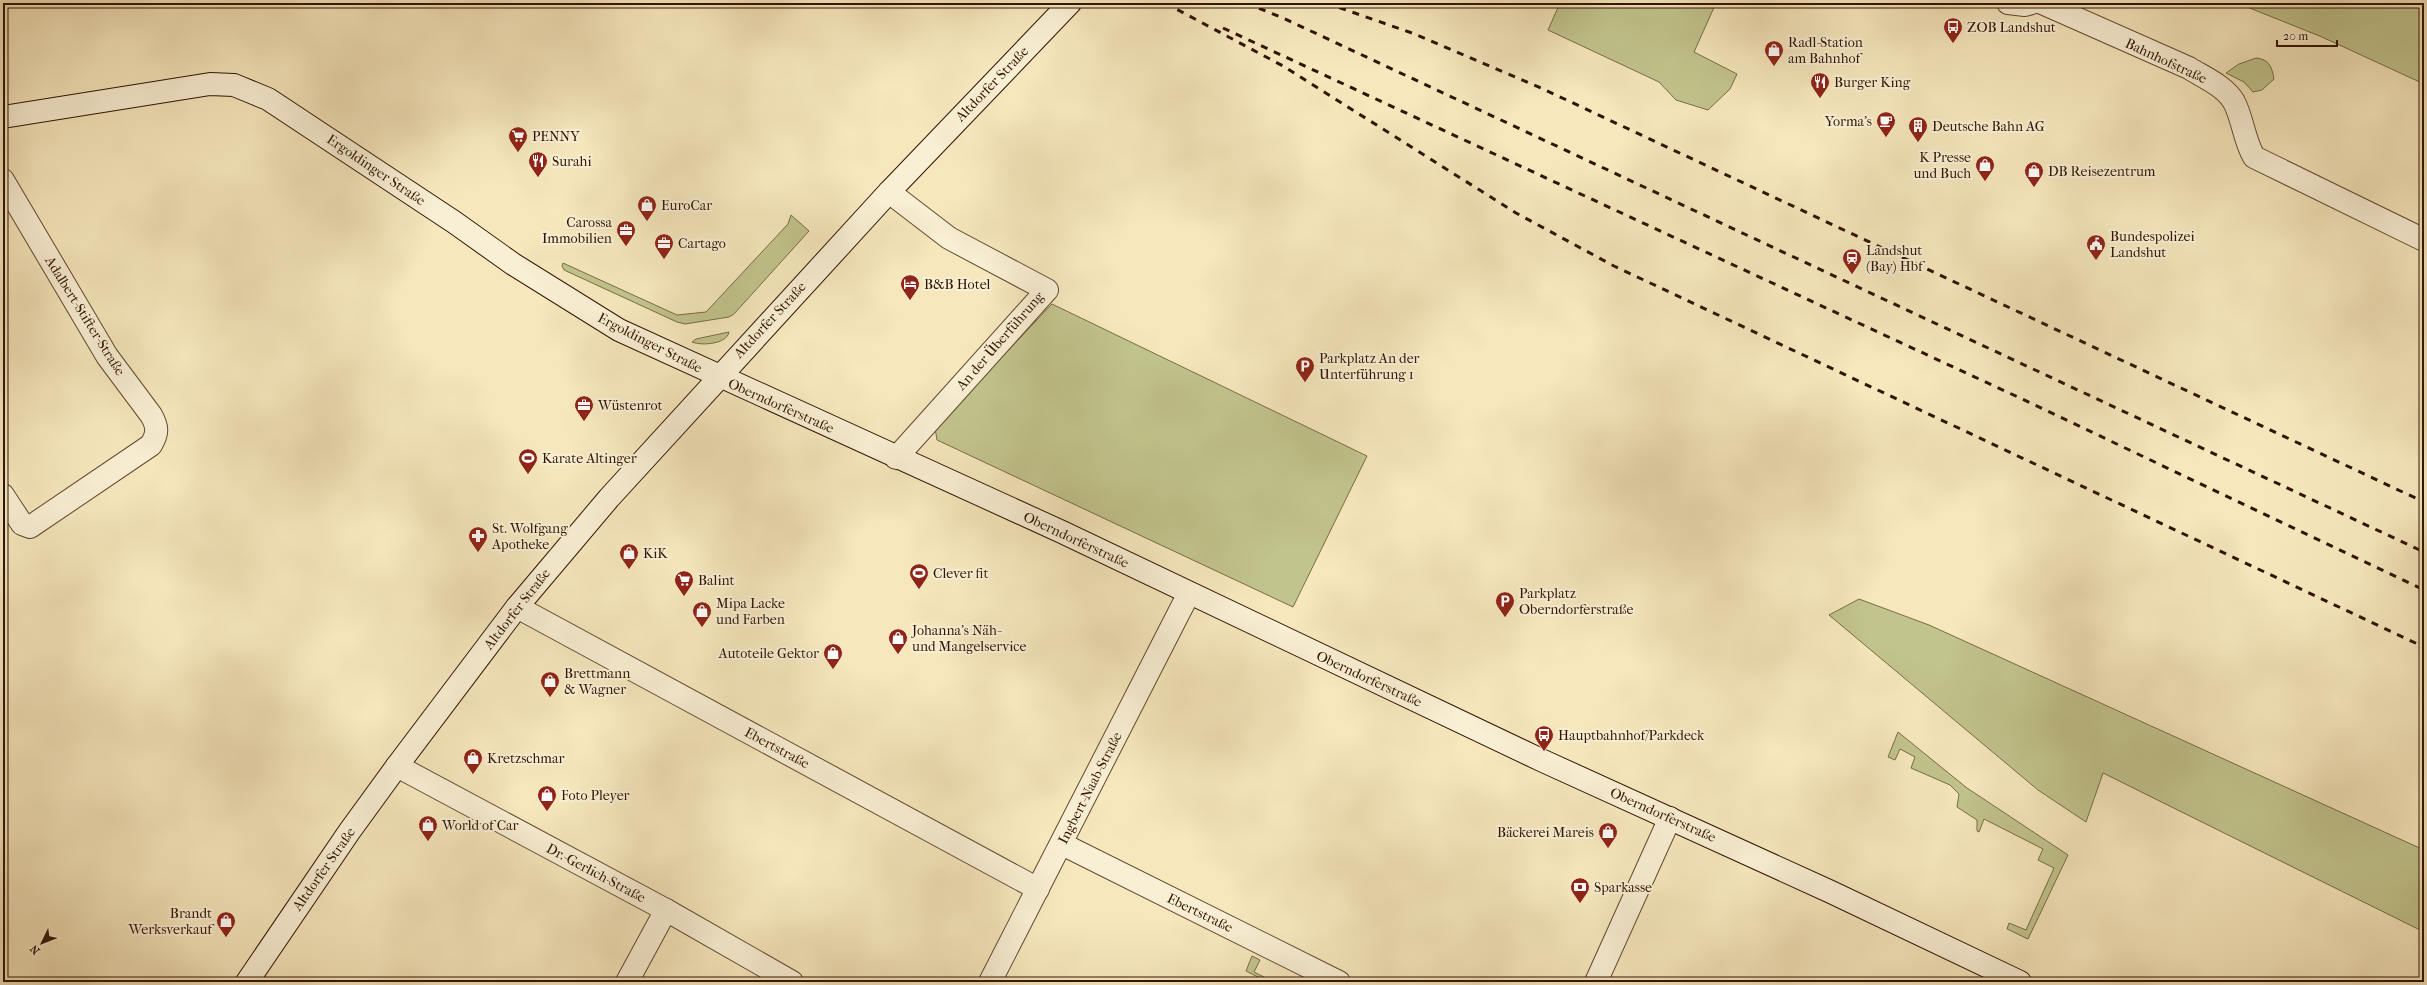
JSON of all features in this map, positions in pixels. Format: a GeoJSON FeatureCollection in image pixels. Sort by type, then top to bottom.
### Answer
{"type":"FeatureCollection","features":[{"type":"Feature","properties":{"kind":"main road","name":"Altdorfer Straße"},"geometry":{"type":"LineString","coordinates":[[247,982],[349,832],[397,766],[517,607],[608,498],[889,192],[1070,3]]}},
{"type":"Feature","properties":{"kind":"main road"},"geometry":{"type":"LineString","coordinates":[[2008,3],[2026,6],[2032,3]]}},
{"type":"Feature","properties":{"kind":"main road","name":"Bahnhofstraße"},"geometry":{"type":"LineString","coordinates":[[2042,3],[2189,68],[2207,79],[2233,100],[2247,146],[2254,157],[2424,240]]}},
{"type":"Feature","properties":{"kind":"main road","name":"Ergoldinger Straße"},"geometry":{"type":"LineString","coordinates":[[3,117],[210,84],[234,85],[249,90],[290,112],[454,222],[513,264],[619,330],[718,377]]}},
{"type":"Feature","properties":{"kind":"main road","name":"Adalbert-Stifter-Straße"},"geometry":{"type":"LineString","coordinates":[[3,180],[107,356],[157,425],[157,435],[151,445],[33,525],[26,526],[19,520],[3,496]]}},
{"type":"Feature","properties":{"kind":"main road","name":"An der Überführung"},"geometry":{"type":"LineString","coordinates":[[889,192],[949,238],[1047,290],[896,458]]}},
{"type":"Feature","properties":{"kind":"main road","name":"Oberndorferstraße"},"geometry":{"type":"LineString","coordinates":[[718,377],[1062,532],[1541,760],[1670,818],[2020,982]]}},
{"type":"Feature","properties":{"kind":"main road","name":"Ingbert-Naab-Straße"},"geometry":{"type":"LineString","coordinates":[[990,982],[1062,844],[1189,593]]}},
{"type":"Feature","properties":{"kind":"main road","name":"Ebertstraße"},"geometry":{"type":"LineString","coordinates":[[517,607],[1038,889]]}},
{"type":"Feature","properties":{"kind":"main road","name":"Dr.-Gerlich-Straße"},"geometry":{"type":"LineString","coordinates":[[397,766],[666,910],[792,982]]}},
{"type":"Feature","properties":{"kind":"main road"},"geometry":{"type":"LineString","coordinates":[[1596,982],[1670,818]]}},
{"type":"Feature","properties":{"kind":"main road","name":"Ebertstraße"},"geometry":{"type":"LineString","coordinates":[[1062,844],[1338,982]]}},
{"type":"Feature","properties":{"kind":"main road"},"geometry":{"type":"LineString","coordinates":[[628,982],[666,910]]}},
{"type":"Feature","properties":{"kind":"green space"},"geometry":{"type":"Polygon","coordinates":[[[1560,3],[1716,3],[1694,52],[1737,74],[1730,89],[1708,110],[1676,100],[1659,82],[1548,30],[1560,3]]]}},
{"type":"Feature","properties":{"kind":"green space"},"geometry":{"type":"Polygon","coordinates":[[[2237,3],[2424,3],[2424,84],[2322,37],[2237,3]]]}},
{"type":"Feature","properties":{"kind":"green space"},"geometry":{"type":"Polygon","coordinates":[[[2256,58],[2264,60],[2269,64],[2274,79],[2262,90],[2253,92],[2244,82],[2226,73],[2239,64],[2256,58]]]}},
{"type":"Feature","properties":{"kind":"green space"},"geometry":{"type":"Polygon","coordinates":[[[791,215],[809,231],[734,314],[729,317],[685,324],[677,322],[564,270],[562,266],[563,263],[677,315],[706,312],[788,224],[791,215]]]}},
{"type":"Feature","properties":{"kind":"green space"},"geometry":{"type":"Polygon","coordinates":[[[1052,304],[1367,456],[1293,607],[937,440],[935,428],[1052,304]]]}},
{"type":"Feature","properties":{"kind":"green space"},"geometry":{"type":"Polygon","coordinates":[[[729,332],[724,339],[714,343],[702,344],[692,342],[696,339],[729,332]]]}},
{"type":"Feature","properties":{"kind":"green space"},"geometry":{"type":"Polygon","coordinates":[[[1859,599],[1929,625],[2424,850],[2424,932],[2103,773],[2086,822],[2038,790],[1829,615],[1859,599]]]}},
{"type":"Feature","properties":{"kind":"green space"},"geometry":{"type":"Polygon","coordinates":[[[1898,732],[1967,788],[2068,855],[2028,939],[2007,929],[2009,923],[2026,930],[2054,868],[2038,860],[2043,849],[1984,819],[1979,832],[1977,831],[1977,820],[1957,807],[1959,794],[1950,785],[1911,768],[1915,757],[1900,749],[1895,760],[1888,757],[1898,732]]]}},
{"type":"Feature","properties":{"kind":"green space"},"geometry":{"type":"Polygon","coordinates":[[[1252,956],[1260,960],[1254,972],[1274,982],[1268,982],[1246,971],[1252,956]]]}},
{"type":"Feature","properties":{"kind":"railway"},"geometry":{"type":"LineString","coordinates":[[1165,3],[1283,66],[1516,213],[1614,266],[2424,647]]}},
{"type":"Feature","properties":{"kind":"railway"},"geometry":{"type":"LineString","coordinates":[[1246,3],[1283,18],[2424,552]]}},
{"type":"Feature","properties":{"kind":"railway"},"geometry":{"type":"LineString","coordinates":[[1326,3],[1412,33],[1541,88],[2424,502]]}},
{"type":"Feature","properties":{"kind":"railway"},"geometry":{"type":"LineString","coordinates":[[1223,28],[2020,398],[2424,590]]}},
{"type":"Feature","properties":{"kind":"place","name":"ZOB Landshut"},"geometry":{"type":"Point","coordinates":[1953,44]}},
{"type":"Feature","properties":{"kind":"place","name":"Radl-Station am Bahnhof"},"geometry":{"type":"Point","coordinates":[1774,67]}},
{"type":"Feature","properties":{"kind":"place","name":"Burger King"},"geometry":{"type":"Point","coordinates":[1820,99]}},
{"type":"Feature","properties":{"kind":"place","name":"Yorma's"},"geometry":{"type":"Point","coordinates":[1886,138]}},
{"type":"Feature","properties":{"kind":"place","name":"Deutsche Bahn AG"},"geometry":{"type":"Point","coordinates":[1918,143]}},
{"type":"Feature","properties":{"kind":"place","name":"PENNY"},"geometry":{"type":"Point","coordinates":[518,153]}},
{"type":"Feature","properties":{"kind":"place","name":"Surahi"},"geometry":{"type":"Point","coordinates":[538,178]}},
{"type":"Feature","properties":{"kind":"place","name":"K Presse und Buch"},"geometry":{"type":"Point","coordinates":[1985,182]}},
{"type":"Feature","properties":{"kind":"place","name":"DB Reisezentrum"},"geometry":{"type":"Point","coordinates":[2034,188]}},
{"type":"Feature","properties":{"kind":"place","name":"EuroCar"},"geometry":{"type":"Point","coordinates":[647,222]}},
{"type":"Feature","properties":{"kind":"place","name":"Carossa Immobilien"},"geometry":{"type":"Point","coordinates":[626,247]}},
{"type":"Feature","properties":{"kind":"place","name":"Cartago"},"geometry":{"type":"Point","coordinates":[664,260]}},
{"type":"Feature","properties":{"kind":"place","name":"Bundespolizei Landshut"},"geometry":{"type":"Point","coordinates":[2096,261]}},
{"type":"Feature","properties":{"kind":"place","name":"Landshut (Bay) Hbf"},"geometry":{"type":"Point","coordinates":[1852,275]}},
{"type":"Feature","properties":{"kind":"place","name":"B&B Hotel"},"geometry":{"type":"Point","coordinates":[910,301]}},
{"type":"Feature","properties":{"kind":"place","name":"Parkplatz An der Unterführung 1"},"geometry":{"type":"Point","coordinates":[1305,383]}},
{"type":"Feature","properties":{"kind":"place","name":"Wüstenrot"},"geometry":{"type":"Point","coordinates":[584,422]}},
{"type":"Feature","properties":{"kind":"place","name":"Karate Altinger"},"geometry":{"type":"Point","coordinates":[528,475]}},
{"type":"Feature","properties":{"kind":"place","name":"St. Wolfgang Apotheke"},"geometry":{"type":"Point","coordinates":[478,553]}},
{"type":"Feature","properties":{"kind":"place","name":"KiK"},"geometry":{"type":"Point","coordinates":[629,570]}},
{"type":"Feature","properties":{"kind":"place","name":"Clever fit"},"geometry":{"type":"Point","coordinates":[919,590]}},
{"type":"Feature","properties":{"kind":"place","name":"Balint"},"geometry":{"type":"Point","coordinates":[684,597]}},
{"type":"Feature","properties":{"kind":"place","name":"Parkplatz Oberndorferstraße"},"geometry":{"type":"Point","coordinates":[1505,618]}},
{"type":"Feature","properties":{"kind":"place","name":"Mipa Lacke und Farben"},"geometry":{"type":"Point","coordinates":[702,628]}},
{"type":"Feature","properties":{"kind":"place","name":"Johanna's Näh- und Mangelservice"},"geometry":{"type":"Point","coordinates":[898,655]}},
{"type":"Feature","properties":{"kind":"place","name":"Autoteile Gektor"},"geometry":{"type":"Point","coordinates":[833,670]}},
{"type":"Feature","properties":{"kind":"place","name":"Brettmann & Wagner"},"geometry":{"type":"Point","coordinates":[550,698]}},
{"type":"Feature","properties":{"kind":"place","name":"Hauptbahnhof/Parkdeck"},"geometry":{"type":"Point","coordinates":[1544,752]}},
{"type":"Feature","properties":{"kind":"place","name":"Kretzschmar"},"geometry":{"type":"Point","coordinates":[473,775]}},
{"type":"Feature","properties":{"kind":"place","name":"Foto Pleyer"},"geometry":{"type":"Point","coordinates":[547,812]}},
{"type":"Feature","properties":{"kind":"place","name":"World of Car"},"geometry":{"type":"Point","coordinates":[428,842]}},
{"type":"Feature","properties":{"kind":"place","name":"Bäckerei Mareis"},"geometry":{"type":"Point","coordinates":[1608,849]}},
{"type":"Feature","properties":{"kind":"place","name":"Sparkasse"},"geometry":{"type":"Point","coordinates":[1580,904]}},
{"type":"Feature","properties":{"kind":"place","name":"Brandt Werksverkauf"},"geometry":{"type":"Point","coordinates":[226,938]}}]}
